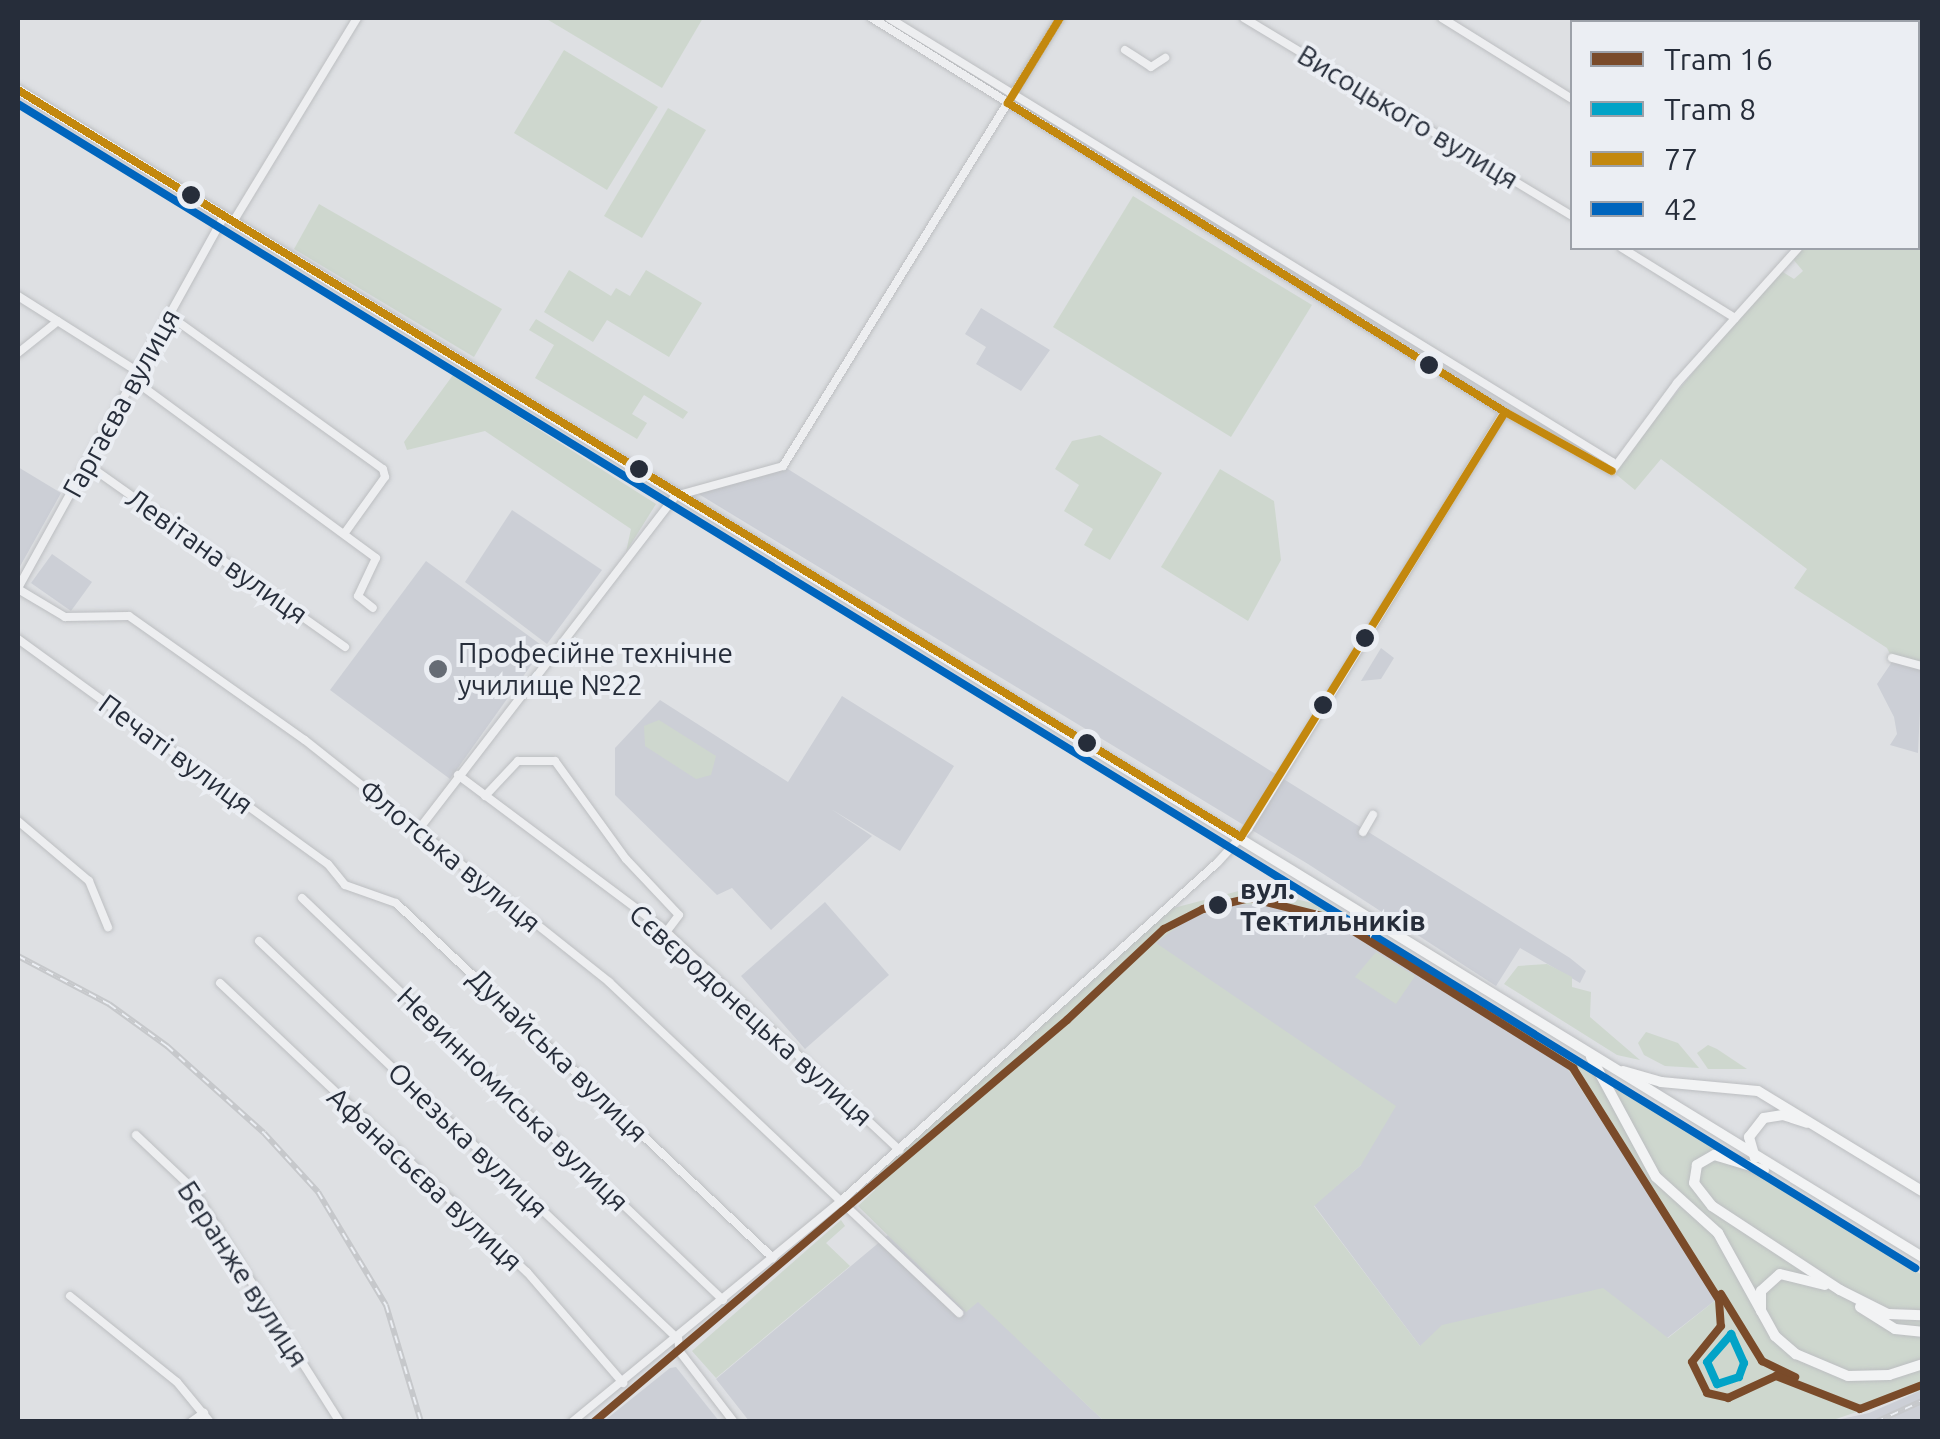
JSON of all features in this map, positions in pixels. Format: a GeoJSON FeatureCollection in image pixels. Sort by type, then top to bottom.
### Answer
{"type":"FeatureCollection","features":[{"type":"Feature","properties":{"kind":"main road"},"geometry":{"type":"LineString","coordinates":[[18,90],[680,491],[1755,1158],[1922,1257]]}},
{"type":"Feature","properties":{"kind":"main road"},"geometry":{"type":"LineString","coordinates":[[1590,1056],[1642,1077],[1746,1088],[1780,1100],[1922,1191]]}},
{"type":"Feature","properties":{"kind":"main road"},"geometry":{"type":"LineString","coordinates":[[1590,1056],[1656,1178],[1718,1232],[1762,1317],[1796,1354],[1834,1372],[1876,1376],[1922,1364]]}},
{"type":"Feature","properties":{"kind":"main road"},"geometry":{"type":"LineString","coordinates":[[1755,1158],[1751,1130],[1772,1115],[1835,1136]]}},
{"type":"Feature","properties":{"kind":"main road"},"geometry":{"type":"LineString","coordinates":[[1796,1182],[1722,1154],[1703,1158],[1693,1176],[1712,1206],[1882,1322],[1922,1332]]}},
{"type":"Feature","properties":{"kind":"main road"},"geometry":{"type":"LineString","coordinates":[[1762,1317],[1761,1291],[1780,1274],[1840,1290],[1888,1314],[1922,1315]]}},
{"type":"Feature","properties":{"kind":"street","name":"Гаргаєва вулиця"},"geometry":{"type":"LineString","coordinates":[[18,588],[170,316],[357,18]]}},
{"type":"Feature","properties":{"kind":"street"},"geometry":{"type":"LineString","coordinates":[[872,18],[1612,462],[1612,471]]}},
{"type":"Feature","properties":{"kind":"street"},"geometry":{"type":"LineString","coordinates":[[889,18],[1506,412],[1612,471]]}},
{"type":"Feature","properties":{"kind":"street"},"geometry":{"type":"LineString","coordinates":[[419,829],[680,491],[782,466],[1060,18]]}},
{"type":"Feature","properties":{"kind":"street","name":"Висоцького вулиця"},"geometry":{"type":"LineString","coordinates":[[1244,18],[1570,215]]}},
{"type":"Feature","properties":{"kind":"street"},"geometry":{"type":"LineString","coordinates":[[1442,18],[1570,97]]}},
{"type":"Feature","properties":{"kind":"street"},"geometry":{"type":"LineString","coordinates":[[1124,50],[1151,67],[1165,58]]}},
{"type":"Feature","properties":{"kind":"street"},"geometry":{"type":"LineString","coordinates":[[1625,250],[1735,318]]}},
{"type":"Feature","properties":{"kind":"street"},"geometry":{"type":"LineString","coordinates":[[1612,471],[1676,383],[1796,250]]}},
{"type":"Feature","properties":{"kind":"street"},"geometry":{"type":"LineString","coordinates":[[18,296],[137,377],[378,562],[358,596],[373,608]]}},
{"type":"Feature","properties":{"kind":"street"},"geometry":{"type":"LineString","coordinates":[[170,316],[383,469],[385,477],[344,534]]}},
{"type":"Feature","properties":{"kind":"street"},"geometry":{"type":"LineString","coordinates":[[18,353],[58,321]]}},
{"type":"Feature","properties":{"kind":"street"},"geometry":{"type":"LineString","coordinates":[[572,1422],[678,1339],[899,1150],[1241,837],[1506,412]]}},
{"type":"Feature","properties":{"kind":"street","name":"Левітана вулиця"},"geometry":{"type":"LineString","coordinates":[[88,465],[345,647]]}},
{"type":"Feature","properties":{"kind":"street","name":"Флотська вулиця"},"geometry":{"type":"LineString","coordinates":[[18,588],[64,617],[129,616],[419,829],[609,982],[960,1313]]}},
{"type":"Feature","properties":{"kind":"street","name":"Печаті вулиця"},"geometry":{"type":"LineString","coordinates":[[18,639],[328,864],[329,872]]}},
{"type":"Feature","properties":{"kind":"street"},"geometry":{"type":"LineString","coordinates":[[1892,658],[1922,666]]}},
{"type":"Feature","properties":{"kind":"street"},"geometry":{"type":"LineString","coordinates":[[485,796],[518,761],[555,760],[626,860],[679,915],[666,932]]}},
{"type":"Feature","properties":{"kind":"street","name":"Сєвєродонецька вулиця"},"geometry":{"type":"LineString","coordinates":[[458,775],[666,932],[899,1150]]}},
{"type":"Feature","properties":{"kind":"street"},"geometry":{"type":"LineString","coordinates":[[1364,832],[1372,814]]}},
{"type":"Feature","properties":{"kind":"street"},"geometry":{"type":"LineString","coordinates":[[18,821],[89,881],[108,927]]}},
{"type":"Feature","properties":{"kind":"street","name":"Дунайська вулиця"},"geometry":{"type":"LineString","coordinates":[[329,872],[356,890],[396,903],[774,1258]]}},
{"type":"Feature","properties":{"kind":"street","name":"Невинномиська вулиця"},"geometry":{"type":"LineString","coordinates":[[302,898],[723,1300]]}},
{"type":"Feature","properties":{"kind":"street","name":"Онезька вулиця"},"geometry":{"type":"LineString","coordinates":[[259,941],[678,1339],[680,1352],[734,1422]]}},
{"type":"Feature","properties":{"kind":"street","name":"Афанасьєва вулиця"},"geometry":{"type":"LineString","coordinates":[[220,983],[516,1261],[623,1383]]}},
{"type":"Feature","properties":{"kind":"street","name":"Беранже вулиця"},"geometry":{"type":"LineString","coordinates":[[136,1135],[192,1188],[340,1422]]}},
{"type":"Feature","properties":{"kind":"street"},"geometry":{"type":"LineString","coordinates":[[70,1296],[100,1314],[210,1422]]}},
{"type":"Feature","properties":{"kind":"street"},"geometry":{"type":"LineString","coordinates":[[192,1422],[204,1413]]}},
{"type":"Feature","properties":{"kind":"shaded area"},"geometry":{"type":"Polygon","coordinates":[[[545,18],[703,18],[662,88],[545,18]]]}},
{"type":"Feature","properties":{"kind":"shaded area"},"geometry":{"type":"Polygon","coordinates":[[[1922,43],[1922,666],[1892,658],[1887,648],[1794,588],[1807,569],[1661,459],[1635,490],[1612,471],[1778,269],[1794,279],[1803,271],[1792,258],[1797,250],[1920,250],[1922,43]]]}},
{"type":"Feature","properties":{"kind":"shaded area"},"geometry":{"type":"Polygon","coordinates":[[[564,50],[658,107],[607,190],[514,133],[564,50]]]}},
{"type":"Feature","properties":{"kind":"shaded area"},"geometry":{"type":"Polygon","coordinates":[[[668,108],[706,130],[642,238],[604,216],[668,108]]]}},
{"type":"Feature","properties":{"kind":"shaded area"},"geometry":{"type":"Polygon","coordinates":[[[1133,196],[1312,305],[1231,437],[1053,327],[1133,196]]]}},
{"type":"Feature","properties":{"kind":"shaded area"},"geometry":{"type":"Polygon","coordinates":[[[319,204],[502,309],[474,357],[294,249],[319,204]]]}},
{"type":"Feature","properties":{"kind":"shaded area"},"geometry":{"type":"Polygon","coordinates":[[[569,270],[611,296],[616,288],[630,296],[646,270],[702,303],[669,357],[607,320],[593,342],[544,312],[569,270]]]}},
{"type":"Feature","properties":{"kind":"shaded area"},"geometry":{"type":"Polygon","coordinates":[[[981,308],[1050,350],[1021,391],[976,364],[986,347],[965,334],[981,308]]]}},
{"type":"Feature","properties":{"kind":"shaded area"},"geometry":{"type":"Polygon","coordinates":[[[536,319],[688,412],[683,419],[644,395],[632,414],[647,423],[637,439],[535,378],[554,345],[529,330],[536,319]]]}},
{"type":"Feature","properties":{"kind":"shaded area"},"geometry":{"type":"Polygon","coordinates":[[[453,375],[656,504],[626,552],[631,529],[485,431],[407,450],[404,442],[453,375]]]}},
{"type":"Feature","properties":{"kind":"shaded area"},"geometry":{"type":"Polygon","coordinates":[[[1100,435],[1162,473],[1110,560],[1084,545],[1093,529],[1064,511],[1079,485],[1055,469],[1072,441],[1100,435]]]}},
{"type":"Feature","properties":{"kind":"shaded area"},"geometry":{"type":"Polygon","coordinates":[[[783,466],[1570,958],[1586,971],[1580,983],[1520,948],[1496,986],[1308,864],[692,490],[783,466]]]}},
{"type":"Feature","properties":{"kind":"shaded area"},"geometry":{"type":"Polygon","coordinates":[[[18,467],[61,493],[18,570],[18,467]]]}},
{"type":"Feature","properties":{"kind":"shaded area"},"geometry":{"type":"Polygon","coordinates":[[[1220,469],[1274,501],[1281,560],[1248,621],[1161,567],[1220,469]]]}},
{"type":"Feature","properties":{"kind":"shaded area"},"geometry":{"type":"Polygon","coordinates":[[[512,510],[602,570],[547,644],[465,582],[512,510]]]}},
{"type":"Feature","properties":{"kind":"shaded area"},"geometry":{"type":"Polygon","coordinates":[[[52,554],[92,582],[71,611],[31,583],[52,554]]]}},
{"type":"Feature","properties":{"kind":"shaded area","name":"Професійне технічне училище №22"},"geometry":{"type":"Polygon","coordinates":[[[426,561],[544,647],[450,779],[330,690],[426,561]]]}},
{"type":"Feature","properties":{"kind":"shaded area"},"geometry":{"type":"Polygon","coordinates":[[[1381,648],[1394,658],[1381,679],[1361,681],[1381,648]]]}},
{"type":"Feature","properties":{"kind":"shaded area"},"geometry":{"type":"Polygon","coordinates":[[[1892,662],[1922,666],[1918,753],[1890,745],[1897,734],[1894,717],[1877,684],[1892,662]]]}},
{"type":"Feature","properties":{"kind":"shaded area"},"geometry":{"type":"Polygon","coordinates":[[[842,696],[954,766],[900,851],[831,809],[872,836],[771,930],[732,888],[717,895],[615,795],[615,748],[660,700],[788,782],[842,696]]]}},
{"type":"Feature","properties":{"kind":"shaded area"},"geometry":{"type":"Polygon","coordinates":[[[659,720],[716,756],[711,775],[696,779],[645,746],[644,726],[659,720]]]}},
{"type":"Feature","properties":{"kind":"shaded area"},"geometry":{"type":"Polygon","coordinates":[[[1250,888],[1341,910],[1922,1275],[1922,1390],[1827,1422],[1104,1421],[978,1302],[966,1312],[858,1206],[875,1190],[866,1177],[1166,910],[1250,888]],[[1228,904],[1185,921],[1156,943],[1396,1106],[1361,1165],[1314,1206],[1420,1346],[1442,1325],[1603,1288],[1668,1338],[1717,1299],[1564,1063],[1333,922],[1279,905],[1228,904]]]}},
{"type":"Feature","properties":{"kind":"shaded area"},"geometry":{"type":"Polygon","coordinates":[[[825,902],[889,975],[805,1049],[741,976],[825,902]]]}},
{"type":"Feature","properties":{"kind":"shaded area"},"geometry":{"type":"Polygon","coordinates":[[[1228,904],[1279,905],[1332,922],[1564,1063],[1717,1299],[1667,1338],[1420,1346],[1314,1205],[1361,1165],[1155,942],[1185,921],[1228,904]]]}},
{"type":"Feature","properties":{"kind":"shaded area"},"geometry":{"type":"Polygon","coordinates":[[[1376,952],[1415,976],[1396,1004],[1355,977],[1376,952]]]}},
{"type":"Feature","properties":{"kind":"shaded area"},"geometry":{"type":"Polygon","coordinates":[[[1547,964],[1572,977],[1572,987],[1591,992],[1590,1017],[1640,1060],[1617,1055],[1504,984],[1518,966],[1547,964]]]}},
{"type":"Feature","properties":{"kind":"shaded area"},"geometry":{"type":"Polygon","coordinates":[[[1646,1032],[1678,1043],[1699,1068],[1665,1066],[1644,1055],[1638,1043],[1646,1032]]]}},
{"type":"Feature","properties":{"kind":"shaded area"},"geometry":{"type":"Polygon","coordinates":[[[1708,1045],[1747,1069],[1708,1069],[1697,1053],[1708,1045]]]}},
{"type":"Feature","properties":{"kind":"shaded area"},"geometry":{"type":"Polygon","coordinates":[[[841,1220],[845,1226],[826,1243],[850,1266],[716,1378],[692,1351],[841,1220]]]}},
{"type":"Feature","properties":{"kind":"shaded area"},"geometry":{"type":"Polygon","coordinates":[[[888,1235],[966,1311],[978,1301],[1104,1421],[749,1421],[716,1379],[888,1235]]]}},
{"type":"Feature","properties":{"kind":"shaded area"},"geometry":{"type":"Polygon","coordinates":[[[676,1367],[719,1421],[604,1421],[670,1368],[676,1367]]]}},
{"type":"Feature","properties":{"kind":"shaded area"},"geometry":{"type":"Polygon","coordinates":[[[1922,1390],[1922,1421],[1827,1422],[1869,1413],[1922,1390]]]}},
{"type":"Feature","properties":{"kind":"railway"},"geometry":{"type":"LineString","coordinates":[[18,956],[109,1004],[167,1046],[264,1133],[318,1192],[386,1305],[421,1422]]}},
{"type":"Feature","properties":{"kind":"railway"},"geometry":{"type":"LineString","coordinates":[[1876,1422],[1922,1401]]}},
{"type":"Feature","properties":{"kind":"tram line","name":"16"},"geometry":{"type":"LineString","coordinates":[[594,1422],[1067,1020],[1164,929],[1203,909],[1250,898],[1334,919],[1573,1068],[1719,1300],[1721,1326],[1692,1362],[1707,1393],[1728,1398],[1776,1376],[1860,1409],[1922,1385]]}},
{"type":"Feature","properties":{"kind":"tram line","name":"16"},"geometry":{"type":"LineString","coordinates":[[1721,1294],[1762,1361],[1795,1377]]}},
{"type":"Feature","properties":{"kind":"tram line","name":"8"},"geometry":{"type":"LineString","coordinates":[[1731,1334],[1744,1363],[1739,1377],[1717,1384],[1707,1362],[1731,1334]]}},
{"type":"Feature","properties":{"kind":"transit line","name":"77"},"geometry":{"type":"LineString","coordinates":[[1060,18],[1008,103],[1505,412],[1612,471]]}},
{"type":"Feature","properties":{"kind":"transit line","name":"77"},"geometry":{"type":"LineString","coordinates":[[18,90],[1241,837]]}},
{"type":"Feature","properties":{"kind":"transit line","name":"42"},"geometry":{"type":"LineString","coordinates":[[18,104],[1915,1268]]}},
{"type":"Feature","properties":{"kind":"transit line","name":"77"},"geometry":{"type":"LineString","coordinates":[[1241,837],[1505,412]]}},
{"type":"Feature","properties":{"kind":"place","name":"Професійне технічне училище №22"},"geometry":{"type":"Point","coordinates":[438,669]}},
{"type":"Feature","properties":{"kind":"place","name":"вул. Тектильників"},"geometry":{"type":"Point","coordinates":[1218,905]}}]}
